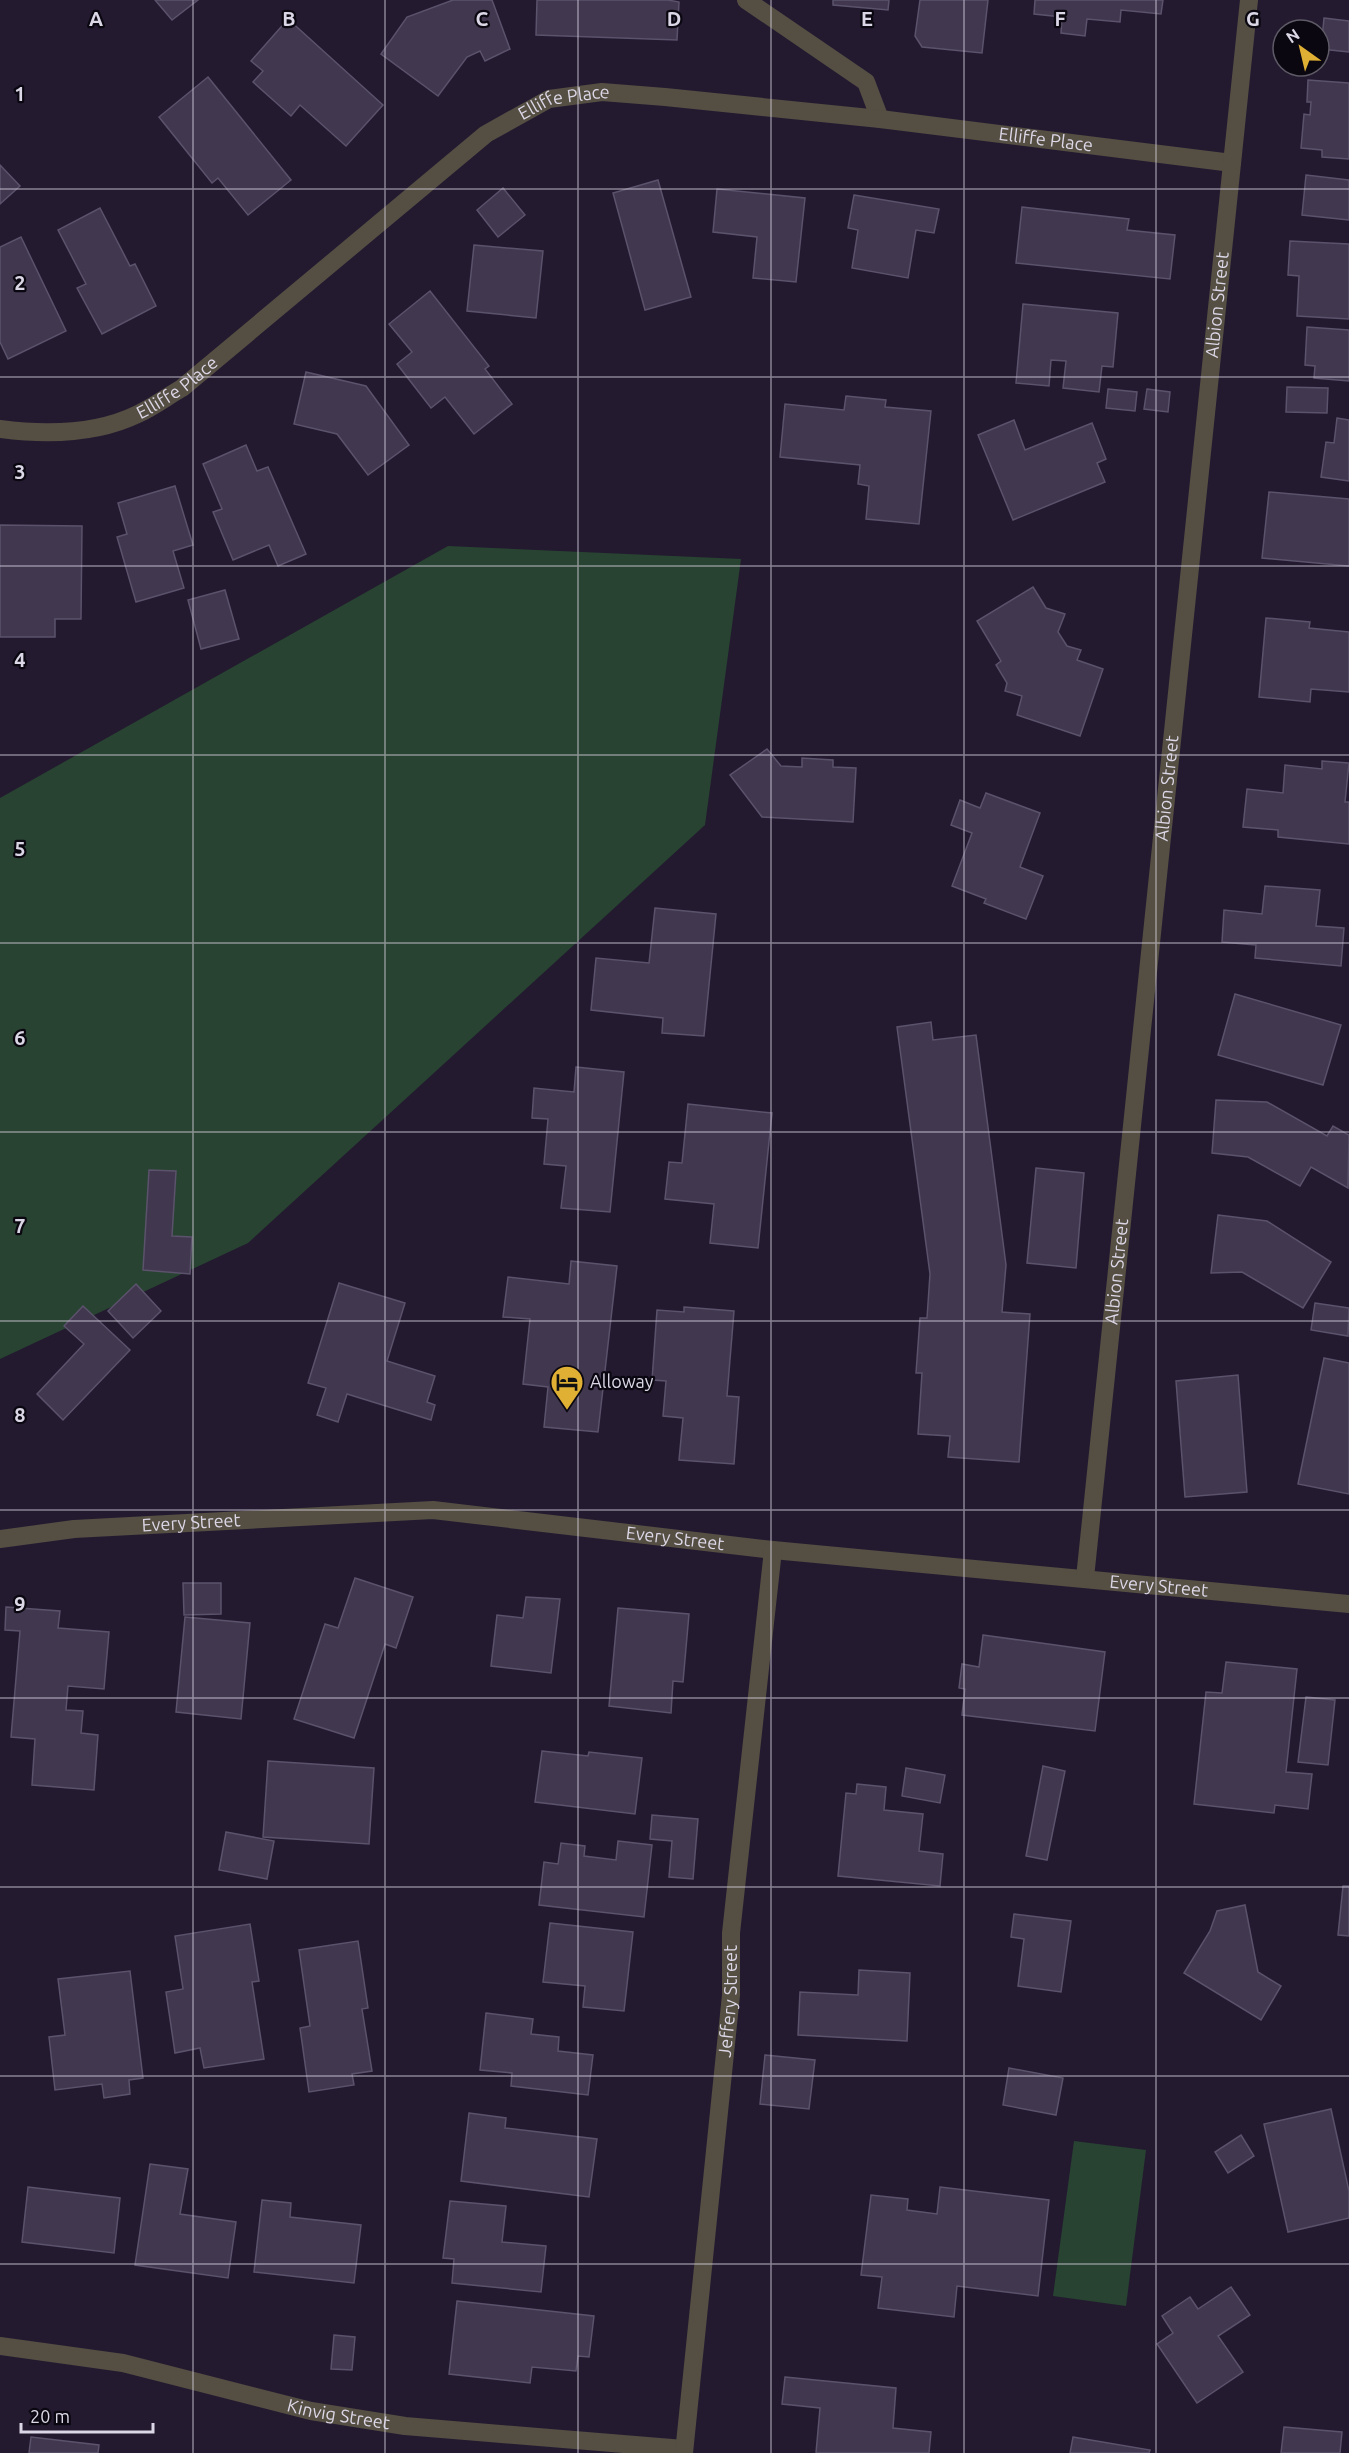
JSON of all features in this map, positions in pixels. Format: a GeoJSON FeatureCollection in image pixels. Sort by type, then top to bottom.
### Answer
{"type":"FeatureCollection","features":[{"type":"Feature","properties":{"kind":"street"},"geometry":{"type":"LineString","coordinates":[[746,0],[866,82],[880,119]]}},
{"type":"Feature","properties":{"kind":"street","name":"Albion Street"},"geometry":{"type":"LineString","coordinates":[[1085,1578],[1249,0]]}},
{"type":"Feature","properties":{"kind":"street","name":"Elliffe Place"},"geometry":{"type":"LineString","coordinates":[[0,429],[37,434],[87,430],[137,415],[182,388],[486,134],[549,99],[602,92],[880,119],[1232,163]]}},
{"type":"Feature","properties":{"kind":"street","name":"Every Street"},"geometry":{"type":"LineString","coordinates":[[0,1539],[74,1529],[355,1512],[433,1510],[772,1550],[1349,1604]]}},
{"type":"Feature","properties":{"kind":"street","name":"Jeffery Street"},"geometry":{"type":"LineString","coordinates":[[684,2451],[731,1995],[731,1932],[772,1550]]}},
{"type":"Feature","properties":{"kind":"street","name":"Kinvig Street"},"geometry":{"type":"LineString","coordinates":[[0,2346],[123,2363],[311,2411],[405,2426],[684,2451]]}},
{"type":"Feature","properties":{"kind":"green space"},"geometry":{"type":"Polygon","coordinates":[[[448,546],[741,559],[705,825],[248,1243],[0,1359],[0,798],[448,546]]]}},
{"type":"Feature","properties":{"kind":"green space"},"geometry":{"type":"Polygon","coordinates":[[[1074,2141],[1146,2150],[1126,2306],[1053,2296],[1074,2141]]]}},
{"type":"Feature","properties":{"kind":"building"},"geometry":{"type":"Polygon","coordinates":[[[155,0],[198,0],[172,20],[155,0]]]}},
{"type":"Feature","properties":{"kind":"building"},"geometry":{"type":"Polygon","coordinates":[[[453,0],[492,0],[510,49],[485,61],[480,51],[467,57],[438,96],[381,54],[407,17],[453,0]]]}},
{"type":"Feature","properties":{"kind":"building"},"geometry":{"type":"Polygon","coordinates":[[[537,0],[668,0],[679,2],[677,40],[536,35],[537,0]]]}},
{"type":"Feature","properties":{"kind":"building"},"geometry":{"type":"Polygon","coordinates":[[[833,0],[889,0],[888,10],[833,5],[833,0]]]}},
{"type":"Feature","properties":{"kind":"building"},"geometry":{"type":"Polygon","coordinates":[[[920,0],[988,0],[982,53],[922,47],[915,36],[920,0]]]}},
{"type":"Feature","properties":{"kind":"building"},"geometry":{"type":"Polygon","coordinates":[[[1035,0],[1163,0],[1161,14],[1121,10],[1120,22],[1087,19],[1085,36],[1061,33],[1062,17],[1034,14],[1035,0]]]}},
{"type":"Feature","properties":{"kind":"building"},"geometry":{"type":"Polygon","coordinates":[[[288,19],[383,105],[346,146],[300,105],[291,116],[253,82],[263,71],[251,61],[288,19]]]}},
{"type":"Feature","properties":{"kind":"building"},"geometry":{"type":"Polygon","coordinates":[[[1331,19],[1349,21],[1349,52],[1331,50],[1331,19]]]}},
{"type":"Feature","properties":{"kind":"building"},"geometry":{"type":"Polygon","coordinates":[[[208,77],[291,180],[248,215],[218,178],[212,183],[159,117],[208,77]]]}},
{"type":"Feature","properties":{"kind":"building"},"geometry":{"type":"Polygon","coordinates":[[[1308,80],[1349,83],[1349,159],[1322,157],[1322,150],[1301,148],[1304,114],[1310,115],[1311,102],[1307,102],[1308,80]]]}},
{"type":"Feature","properties":{"kind":"building"},"geometry":{"type":"Polygon","coordinates":[[[0,165],[20,186],[0,204],[0,165]]]}},
{"type":"Feature","properties":{"kind":"building"},"geometry":{"type":"Polygon","coordinates":[[[1306,175],[1349,180],[1349,220],[1302,215],[1306,175]]]}},
{"type":"Feature","properties":{"kind":"building"},"geometry":{"type":"Polygon","coordinates":[[[658,180],[691,297],[645,310],[613,193],[658,180]]]}},
{"type":"Feature","properties":{"kind":"building"},"geometry":{"type":"Polygon","coordinates":[[[503,188],[525,215],[498,237],[477,210],[503,188]]]}},
{"type":"Feature","properties":{"kind":"building"},"geometry":{"type":"Polygon","coordinates":[[[717,189],[805,198],[796,282],[753,278],[757,237],[713,232],[717,189]]]}},
{"type":"Feature","properties":{"kind":"building"},"geometry":{"type":"Polygon","coordinates":[[[854,195],[939,209],[934,233],[916,230],[908,278],[852,268],[858,230],[848,228],[854,195]]]}},
{"type":"Feature","properties":{"kind":"building"},"geometry":{"type":"Polygon","coordinates":[[[1022,207],[1129,219],[1127,230],[1175,235],[1170,279],[1016,263],[1022,207]]]}},
{"type":"Feature","properties":{"kind":"building"},"geometry":{"type":"Polygon","coordinates":[[[100,208],[130,266],[135,264],[156,306],[102,334],[77,288],[86,284],[58,230],[100,208]]]}},
{"type":"Feature","properties":{"kind":"building"},"geometry":{"type":"Polygon","coordinates":[[[21,237],[66,331],[8,359],[0,342],[0,247],[21,237]]]}},
{"type":"Feature","properties":{"kind":"building"},"geometry":{"type":"Polygon","coordinates":[[[1290,241],[1349,244],[1349,319],[1297,316],[1299,276],[1288,275],[1290,241]]]}},
{"type":"Feature","properties":{"kind":"building"},"geometry":{"type":"Polygon","coordinates":[[[474,245],[543,251],[536,318],[467,311],[474,245]]]}},
{"type":"Feature","properties":{"kind":"building"},"geometry":{"type":"Polygon","coordinates":[[[430,291],[489,366],[485,369],[512,404],[474,434],[445,397],[431,408],[397,364],[412,352],[389,324],[430,291]]]}},
{"type":"Feature","properties":{"kind":"building"},"geometry":{"type":"Polygon","coordinates":[[[1023,304],[1118,313],[1113,367],[1102,366],[1099,392],[1063,388],[1066,361],[1051,360],[1049,386],[1016,383],[1023,304]]]}},
{"type":"Feature","properties":{"kind":"building"},"geometry":{"type":"Polygon","coordinates":[[[1307,327],[1349,330],[1349,381],[1314,378],[1315,366],[1305,365],[1307,327]]]}},
{"type":"Feature","properties":{"kind":"building"},"geometry":{"type":"Polygon","coordinates":[[[306,372],[366,386],[409,445],[368,475],[337,434],[294,424],[306,372]]]}},
{"type":"Feature","properties":{"kind":"building"},"geometry":{"type":"Polygon","coordinates":[[[1287,387],[1328,388],[1327,413],[1286,412],[1287,387]]]}},
{"type":"Feature","properties":{"kind":"building"},"geometry":{"type":"Polygon","coordinates":[[[1108,389],[1137,392],[1135,411],[1106,408],[1108,389]]]}},
{"type":"Feature","properties":{"kind":"building"},"geometry":{"type":"Polygon","coordinates":[[[1147,389],[1170,392],[1168,412],[1144,409],[1147,389]]]}},
{"type":"Feature","properties":{"kind":"building"},"geometry":{"type":"Polygon","coordinates":[[[846,396],[886,400],[885,407],[931,411],[919,524],[866,519],[869,486],[858,484],[860,465],[780,457],[785,404],[844,410],[846,396]]]}},
{"type":"Feature","properties":{"kind":"building"},"geometry":{"type":"Polygon","coordinates":[[[1337,418],[1349,420],[1349,481],[1321,477],[1326,442],[1334,443],[1337,418]]]}},
{"type":"Feature","properties":{"kind":"building"},"geometry":{"type":"Polygon","coordinates":[[[1014,420],[1025,450],[1092,423],[1106,459],[1097,463],[1105,482],[1013,520],[978,435],[1014,420]]]}},
{"type":"Feature","properties":{"kind":"building"},"geometry":{"type":"Polygon","coordinates":[[[246,445],[257,471],[268,467],[306,554],[278,566],[269,545],[233,560],[213,512],[222,509],[203,464],[246,445]]]}},
{"type":"Feature","properties":{"kind":"building"},"geometry":{"type":"Polygon","coordinates":[[[175,486],[193,545],[173,551],[184,588],[136,602],[117,537],[127,534],[118,503],[175,486]]]}},
{"type":"Feature","properties":{"kind":"building"},"geometry":{"type":"Polygon","coordinates":[[[1269,492],[1349,499],[1349,566],[1262,558],[1269,492]]]}},
{"type":"Feature","properties":{"kind":"building"},"geometry":{"type":"Polygon","coordinates":[[[0,525],[82,526],[81,619],[55,619],[55,637],[0,637],[0,525]]]}},
{"type":"Feature","properties":{"kind":"building"},"geometry":{"type":"Polygon","coordinates":[[[1033,587],[1046,608],[1065,614],[1058,632],[1067,646],[1081,650],[1077,660],[1103,669],[1080,736],[1017,715],[1022,696],[1005,691],[1007,683],[996,665],[1001,661],[977,621],[1033,587]]]}},
{"type":"Feature","properties":{"kind":"building"},"geometry":{"type":"Polygon","coordinates":[[[225,590],[239,639],[201,649],[188,600],[225,590]]]}},
{"type":"Feature","properties":{"kind":"building"},"geometry":{"type":"Polygon","coordinates":[[[1266,618],[1310,622],[1309,628],[1349,632],[1349,692],[1311,689],[1310,702],[1259,697],[1266,618]]]}},
{"type":"Feature","properties":{"kind":"building"},"geometry":{"type":"Polygon","coordinates":[[[767,749],[781,766],[802,767],[802,758],[833,760],[833,767],[856,768],[853,822],[762,817],[730,775],[767,749]]]}},
{"type":"Feature","properties":{"kind":"building"},"geometry":{"type":"Polygon","coordinates":[[[1322,761],[1349,763],[1345,802],[1349,802],[1349,844],[1278,837],[1278,830],[1243,827],[1247,789],[1283,793],[1285,765],[1322,769],[1322,761]]]}},
{"type":"Feature","properties":{"kind":"building"},"geometry":{"type":"Polygon","coordinates":[[[986,793],[1040,813],[1020,867],[1043,876],[1026,919],[984,903],[986,899],[952,886],[972,833],[951,825],[960,800],[980,808],[986,793]]]}},
{"type":"Feature","properties":{"kind":"building"},"geometry":{"type":"Polygon","coordinates":[[[1265,886],[1320,890],[1316,926],[1344,928],[1341,966],[1255,958],[1256,945],[1222,942],[1224,910],[1262,914],[1265,886]]]}},
{"type":"Feature","properties":{"kind":"building"},"geometry":{"type":"Polygon","coordinates":[[[655,908],[716,914],[704,1036],[662,1033],[663,1018],[591,1010],[596,958],[649,963],[655,908]]]}},
{"type":"Feature","properties":{"kind":"building"},"geometry":{"type":"Polygon","coordinates":[[[1235,994],[1341,1025],[1323,1085],[1218,1055],[1235,994]]]}},
{"type":"Feature","properties":{"kind":"building"},"geometry":{"type":"Polygon","coordinates":[[[931,1022],[933,1040],[976,1035],[1006,1265],[1002,1312],[1030,1314],[1019,1462],[948,1457],[950,1436],[918,1434],[922,1373],[916,1373],[920,1318],[927,1318],[930,1274],[897,1027],[931,1022]]]}},
{"type":"Feature","properties":{"kind":"building"},"geometry":{"type":"Polygon","coordinates":[[[576,1067],[624,1072],[610,1212],[561,1208],[566,1166],[544,1164],[548,1119],[532,1118],[534,1088],[574,1092],[576,1067]]]}},
{"type":"Feature","properties":{"kind":"building"},"geometry":{"type":"Polygon","coordinates":[[[1216,1100],[1267,1102],[1327,1136],[1333,1126],[1349,1135],[1348,1188],[1311,1167],[1300,1186],[1248,1157],[1212,1153],[1216,1100]]]}},
{"type":"Feature","properties":{"kind":"building"},"geometry":{"type":"Polygon","coordinates":[[[688,1104],[772,1113],[758,1248],[710,1243],[714,1204],[665,1199],[669,1162],[682,1163],[688,1104]]]}},
{"type":"Feature","properties":{"kind":"building"},"geometry":{"type":"Polygon","coordinates":[[[1036,1168],[1084,1173],[1076,1268],[1027,1263],[1036,1168]]]}},
{"type":"Feature","properties":{"kind":"building"},"geometry":{"type":"Polygon","coordinates":[[[149,1170],[176,1171],[172,1236],[192,1237],[190,1274],[143,1270],[149,1170]]]}},
{"type":"Feature","properties":{"kind":"building"},"geometry":{"type":"Polygon","coordinates":[[[1218,1215],[1267,1221],[1331,1262],[1303,1308],[1242,1272],[1211,1273],[1218,1215]]]}},
{"type":"Feature","properties":{"kind":"building"},"geometry":{"type":"Polygon","coordinates":[[[571,1261],[617,1266],[598,1432],[544,1427],[548,1387],[523,1384],[530,1319],[503,1317],[508,1277],[569,1284],[571,1261]]]}},
{"type":"Feature","properties":{"kind":"building"},"geometry":{"type":"Polygon","coordinates":[[[339,1283],[405,1303],[387,1361],[435,1376],[427,1402],[435,1405],[431,1420],[347,1394],[338,1422],[317,1415],[326,1388],[308,1383],[339,1283]]]}},
{"type":"Feature","properties":{"kind":"building"},"geometry":{"type":"Polygon","coordinates":[[[136,1284],[161,1311],[133,1338],[108,1311],[136,1284]]]}},
{"type":"Feature","properties":{"kind":"building"},"geometry":{"type":"Polygon","coordinates":[[[1315,1303],[1349,1308],[1348,1336],[1311,1330],[1315,1303]]]}},
{"type":"Feature","properties":{"kind":"building"},"geometry":{"type":"Polygon","coordinates":[[[83,1306],[130,1350],[63,1420],[37,1394],[84,1344],[64,1326],[83,1306]]]}},
{"type":"Feature","properties":{"kind":"building"},"geometry":{"type":"Polygon","coordinates":[[[684,1307],[734,1311],[727,1396],[739,1397],[734,1464],[679,1460],[683,1418],[663,1416],[666,1381],[652,1380],[657,1310],[684,1312],[684,1307]]]}},
{"type":"Feature","properties":{"kind":"building"},"geometry":{"type":"Polygon","coordinates":[[[1324,1358],[1349,1363],[1349,1494],[1298,1484],[1324,1358]]]}},
{"type":"Feature","properties":{"kind":"building"},"geometry":{"type":"Polygon","coordinates":[[[1238,1375],[1247,1492],[1185,1497],[1176,1381],[1238,1375]]]}},
{"type":"Feature","properties":{"kind":"building"},"geometry":{"type":"Polygon","coordinates":[[[355,1578],[413,1597],[396,1648],[385,1644],[354,1738],[294,1719],[325,1624],[338,1628],[355,1578]]]}},
{"type":"Feature","properties":{"kind":"building"},"geometry":{"type":"Polygon","coordinates":[[[183,1583],[221,1583],[221,1614],[184,1615],[183,1583]]]}},
{"type":"Feature","properties":{"kind":"building"},"geometry":{"type":"Polygon","coordinates":[[[526,1597],[560,1599],[551,1673],[491,1666],[497,1615],[523,1618],[526,1597]]]}},
{"type":"Feature","properties":{"kind":"building"},"geometry":{"type":"Polygon","coordinates":[[[6,1607],[60,1611],[58,1628],[109,1632],[104,1689],[68,1686],[66,1710],[83,1711],[81,1733],[98,1735],[94,1790],[32,1785],[35,1739],[11,1737],[20,1631],[5,1630],[6,1607]]]}},
{"type":"Feature","properties":{"kind":"building"},"geometry":{"type":"Polygon","coordinates":[[[618,1608],[689,1614],[683,1682],[673,1681],[671,1713],[609,1706],[618,1608]]]}},
{"type":"Feature","properties":{"kind":"building"},"geometry":{"type":"Polygon","coordinates":[[[185,1617],[250,1623],[241,1719],[176,1712],[185,1617]]]}},
{"type":"Feature","properties":{"kind":"building"},"geometry":{"type":"Polygon","coordinates":[[[983,1635],[1105,1652],[1095,1731],[962,1715],[965,1689],[959,1688],[962,1664],[979,1667],[983,1635]]]}},
{"type":"Feature","properties":{"kind":"building"},"geometry":{"type":"Polygon","coordinates":[[[1226,1662],[1297,1669],[1286,1772],[1312,1774],[1308,1809],[1275,1805],[1274,1813],[1194,1804],[1206,1692],[1222,1693],[1226,1662]]]}},
{"type":"Feature","properties":{"kind":"building"},"geometry":{"type":"Polygon","coordinates":[[[1306,1697],[1335,1700],[1328,1765],[1298,1762],[1306,1697]]]}},
{"type":"Feature","properties":{"kind":"building"},"geometry":{"type":"Polygon","coordinates":[[[542,1751],[588,1756],[589,1752],[642,1758],[635,1814],[535,1802],[542,1751]]]}},
{"type":"Feature","properties":{"kind":"building"},"geometry":{"type":"Polygon","coordinates":[[[268,1761],[374,1768],[369,1844],[263,1837],[268,1761]]]}},
{"type":"Feature","properties":{"kind":"building"},"geometry":{"type":"Polygon","coordinates":[[[1043,1766],[1065,1771],[1047,1860],[1026,1856],[1043,1766]]]}},
{"type":"Feature","properties":{"kind":"building"},"geometry":{"type":"Polygon","coordinates":[[[906,1768],[945,1775],[940,1803],[902,1796],[906,1768]]]}},
{"type":"Feature","properties":{"kind":"building"},"geometry":{"type":"Polygon","coordinates":[[[857,1784],[886,1787],[884,1810],[923,1814],[919,1851],[943,1854],[940,1886],[838,1876],[846,1793],[856,1794],[857,1784]]]}},
{"type":"Feature","properties":{"kind":"building"},"geometry":{"type":"Polygon","coordinates":[[[652,1815],[698,1819],[693,1879],[669,1877],[672,1841],[650,1839],[652,1815]]]}},
{"type":"Feature","properties":{"kind":"building"},"geometry":{"type":"Polygon","coordinates":[[[226,1832],[274,1841],[267,1879],[219,1870],[226,1832]]]}},
{"type":"Feature","properties":{"kind":"building"},"geometry":{"type":"Polygon","coordinates":[[[618,1841],[652,1845],[644,1917],[539,1905],[544,1862],[558,1864],[561,1843],[585,1846],[584,1856],[616,1860],[618,1841]]]}},
{"type":"Feature","properties":{"kind":"building"},"geometry":{"type":"Polygon","coordinates":[[[1343,1886],[1349,1886],[1349,1936],[1338,1935],[1343,1886]]]}},
{"type":"Feature","properties":{"kind":"building"},"geometry":{"type":"Polygon","coordinates":[[[1245,1905],[1258,1972],[1281,1986],[1261,2020],[1184,1973],[1210,1931],[1217,1911],[1245,1905]]]}},
{"type":"Feature","properties":{"kind":"building"},"geometry":{"type":"Polygon","coordinates":[[[1014,1914],[1071,1921],[1061,1992],[1018,1986],[1024,1939],[1011,1937],[1014,1914]]]}},
{"type":"Feature","properties":{"kind":"building"},"geometry":{"type":"Polygon","coordinates":[[[550,1923],[633,1932],[624,2011],[583,2007],[585,1986],[543,1982],[550,1923]]]}},
{"type":"Feature","properties":{"kind":"building"},"geometry":{"type":"Polygon","coordinates":[[[250,1924],[259,1981],[252,1982],[264,2059],[204,2068],[200,2048],[175,2053],[166,1992],[183,1989],[175,1936],[250,1924]]]}},
{"type":"Feature","properties":{"kind":"building"},"geometry":{"type":"Polygon","coordinates":[[[358,1941],[368,2008],[362,2009],[372,2071],[352,2074],[354,2085],[309,2092],[300,2028],[310,2026],[299,1950],[358,1941]]]}},
{"type":"Feature","properties":{"kind":"building"},"geometry":{"type":"Polygon","coordinates":[[[859,1970],[910,1973],[907,2041],[798,2035],[800,1992],[858,1995],[859,1970]]]}},
{"type":"Feature","properties":{"kind":"building"},"geometry":{"type":"Polygon","coordinates":[[[130,1971],[143,2078],[129,2080],[130,2094],[104,2098],[102,2084],[55,2090],[49,2037],[65,2035],[58,1979],[130,1971]]]}},
{"type":"Feature","properties":{"kind":"building"},"geometry":{"type":"Polygon","coordinates":[[[486,2013],[533,2019],[531,2034],[559,2037],[558,2051],[593,2055],[588,2095],[511,2086],[512,2073],[480,2070],[486,2013]]]}},
{"type":"Feature","properties":{"kind":"building"},"geometry":{"type":"Polygon","coordinates":[[[765,2055],[815,2060],[809,2109],[760,2104],[765,2055]]]}},
{"type":"Feature","properties":{"kind":"building"},"geometry":{"type":"Polygon","coordinates":[[[1009,2068],[1063,2078],[1056,2115],[1003,2105],[1009,2068]]]}},
{"type":"Feature","properties":{"kind":"building"},"geometry":{"type":"Polygon","coordinates":[[[1331,2109],[1349,2191],[1349,2218],[1288,2232],[1264,2124],[1331,2109]]]}},
{"type":"Feature","properties":{"kind":"building"},"geometry":{"type":"Polygon","coordinates":[[[469,2113],[506,2118],[505,2128],[597,2139],[589,2197],[461,2181],[469,2113]]]}},
{"type":"Feature","properties":{"kind":"building"},"geometry":{"type":"Polygon","coordinates":[[[1241,2135],[1254,2156],[1228,2173],[1215,2152],[1241,2135]]]}},
{"type":"Feature","properties":{"kind":"building"},"geometry":{"type":"Polygon","coordinates":[[[150,2164],[188,2169],[180,2214],[236,2222],[228,2278],[135,2265],[150,2164]]]}},
{"type":"Feature","properties":{"kind":"building"},"geometry":{"type":"Polygon","coordinates":[[[28,2187],[120,2198],[114,2253],[22,2242],[28,2187]]]}},
{"type":"Feature","properties":{"kind":"building"},"geometry":{"type":"Polygon","coordinates":[[[940,2187],[1049,2200],[1038,2296],[957,2286],[954,2317],[878,2308],[882,2277],[861,2275],[871,2195],[908,2199],[907,2210],[937,2214],[940,2187]]]}},
{"type":"Feature","properties":{"kind":"building"},"geometry":{"type":"Polygon","coordinates":[[[262,2200],[291,2203],[290,2217],[361,2225],[354,2283],[254,2272],[262,2200]]]}},
{"type":"Feature","properties":{"kind":"building"},"geometry":{"type":"Polygon","coordinates":[[[450,2201],[506,2206],[502,2242],[546,2246],[541,2292],[452,2283],[454,2259],[443,2258],[450,2201]]]}},
{"type":"Feature","properties":{"kind":"building"},"geometry":{"type":"Polygon","coordinates":[[[1231,2287],[1250,2315],[1218,2336],[1243,2372],[1197,2403],[1157,2344],[1173,2333],[1162,2316],[1190,2297],[1198,2309],[1231,2287]]]}},
{"type":"Feature","properties":{"kind":"building"},"geometry":{"type":"Polygon","coordinates":[[[457,2301],[594,2316],[589,2357],[578,2356],[576,2371],[532,2367],[530,2383],[449,2374],[457,2301]]]}},
{"type":"Feature","properties":{"kind":"building"},"geometry":{"type":"Polygon","coordinates":[[[334,2335],[355,2337],[352,2370],[331,2369],[334,2335]]]}},
{"type":"Feature","properties":{"kind":"building"},"geometry":{"type":"Polygon","coordinates":[[[785,2377],[896,2388],[893,2428],[931,2432],[929,2453],[816,2453],[820,2408],[782,2404],[785,2377]]]}},
{"type":"Feature","properties":{"kind":"building"},"geometry":{"type":"Polygon","coordinates":[[[1284,2427],[1342,2432],[1340,2453],[1281,2453],[1284,2427]]]}},
{"type":"Feature","properties":{"kind":"building"},"geometry":{"type":"Polygon","coordinates":[[[31,2437],[99,2445],[98,2453],[29,2453],[31,2437]]]}},
{"type":"Feature","properties":{"kind":"building"},"geometry":{"type":"Polygon","coordinates":[[[1073,2437],[1150,2450],[1149,2453],[1070,2453],[1073,2437]]]}},
{"type":"Feature","properties":{"kind":"place","name":"Alloway"},"geometry":{"type":"Point","coordinates":[567,1411]}}]}
